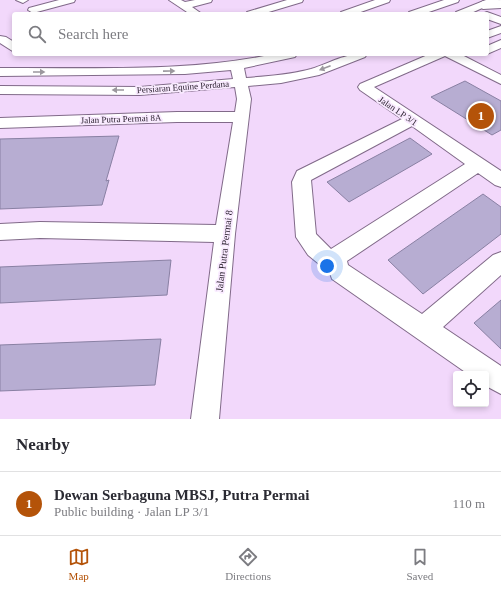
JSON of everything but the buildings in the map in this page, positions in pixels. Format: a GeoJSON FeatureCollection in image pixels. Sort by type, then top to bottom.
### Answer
{"type":"FeatureCollection","features":[{"type":"Feature","properties":{"kind":"main road"},"geometry":{"type":"LineString","coordinates":[[482,11],[501,4]]}},
{"type":"Feature","properties":{"kind":"street"},"geometry":{"type":"LineString","coordinates":[[22,0],[35,12],[70,0]]}},
{"type":"Feature","properties":{"kind":"street"},"geometry":{"type":"LineString","coordinates":[[174,0],[193,12]]}},
{"type":"Feature","properties":{"kind":"street"},"geometry":{"type":"LineString","coordinates":[[183,6],[207,0]]}},
{"type":"Feature","properties":{"kind":"street"},"geometry":{"type":"LineString","coordinates":[[258,12],[298,0]]}},
{"type":"Feature","properties":{"kind":"street"},"geometry":{"type":"LineString","coordinates":[[350,12],[385,0]]}},
{"type":"Feature","properties":{"kind":"street"},"geometry":{"type":"LineString","coordinates":[[418,12],[451,0]]}},
{"type":"Feature","properties":{"kind":"street"},"geometry":{"type":"LineString","coordinates":[[482,11],[495,0]]}},
{"type":"Feature","properties":{"kind":"street"},"geometry":{"type":"LineString","coordinates":[[489,15],[501,21]]}},
{"type":"Feature","properties":{"kind":"street"},"geometry":{"type":"LineString","coordinates":[[489,34],[501,29]]}},
{"type":"Feature","properties":{"kind":"street"},"geometry":{"type":"LineString","coordinates":[[2,39],[12,46]]}},
{"type":"Feature","properties":{"kind":"street"},"geometry":{"type":"LineString","coordinates":[[489,49],[501,44]]}},
{"type":"Feature","properties":{"kind":"street","name":"Persiaran Equine Perdana"},"geometry":{"type":"LineString","coordinates":[[0,90],[140,91],[239,74],[286,56]]}},
{"type":"Feature","properties":{"kind":"street","name":"Persiaran Equine Perdana"},"geometry":{"type":"LineString","coordinates":[[0,72],[185,70],[281,79],[314,72],[356,56]]}},
{"type":"Feature","properties":{"kind":"street","name":"Jalan LP 3/1"},"geometry":{"type":"LineString","coordinates":[[435,56],[365,87],[501,180]]}},
{"type":"Feature","properties":{"kind":"street"},"geometry":{"type":"LineString","coordinates":[[454,56],[501,80]]}},
{"type":"Feature","properties":{"kind":"street"},"geometry":{"type":"LineString","coordinates":[[463,60],[472,56]]}},
{"type":"Feature","properties":{"kind":"street","name":"Jalan Putra Permai 8"},"geometry":{"type":"LineString","coordinates":[[204,419],[225,234],[244,99],[239,74]]}},
{"type":"Feature","properties":{"kind":"street","name":"Jalan Putra Permai 8A"},"geometry":{"type":"LineString","coordinates":[[0,123],[177,117],[242,117]]}},
{"type":"Feature","properties":{"kind":"street"},"geometry":{"type":"LineString","coordinates":[[412,120],[303,176],[300,182],[306,237],[315,249],[337,261],[340,272],[501,381]]}},
{"type":"Feature","properties":{"kind":"street"},"geometry":{"type":"LineString","coordinates":[[337,261],[478,164]]}},
{"type":"Feature","properties":{"kind":"street"},"geometry":{"type":"LineString","coordinates":[[0,232],[40,230],[225,234]]}},
{"type":"Feature","properties":{"kind":"street"},"geometry":{"type":"LineString","coordinates":[[423,329],[501,262]]}},
{"type":"Feature","properties":{"kind":"place","name":"Dewan Serbaguna MBSJ, Putra Permai"},"geometry":{"type":"Point","coordinates":[481,116]}}]}
